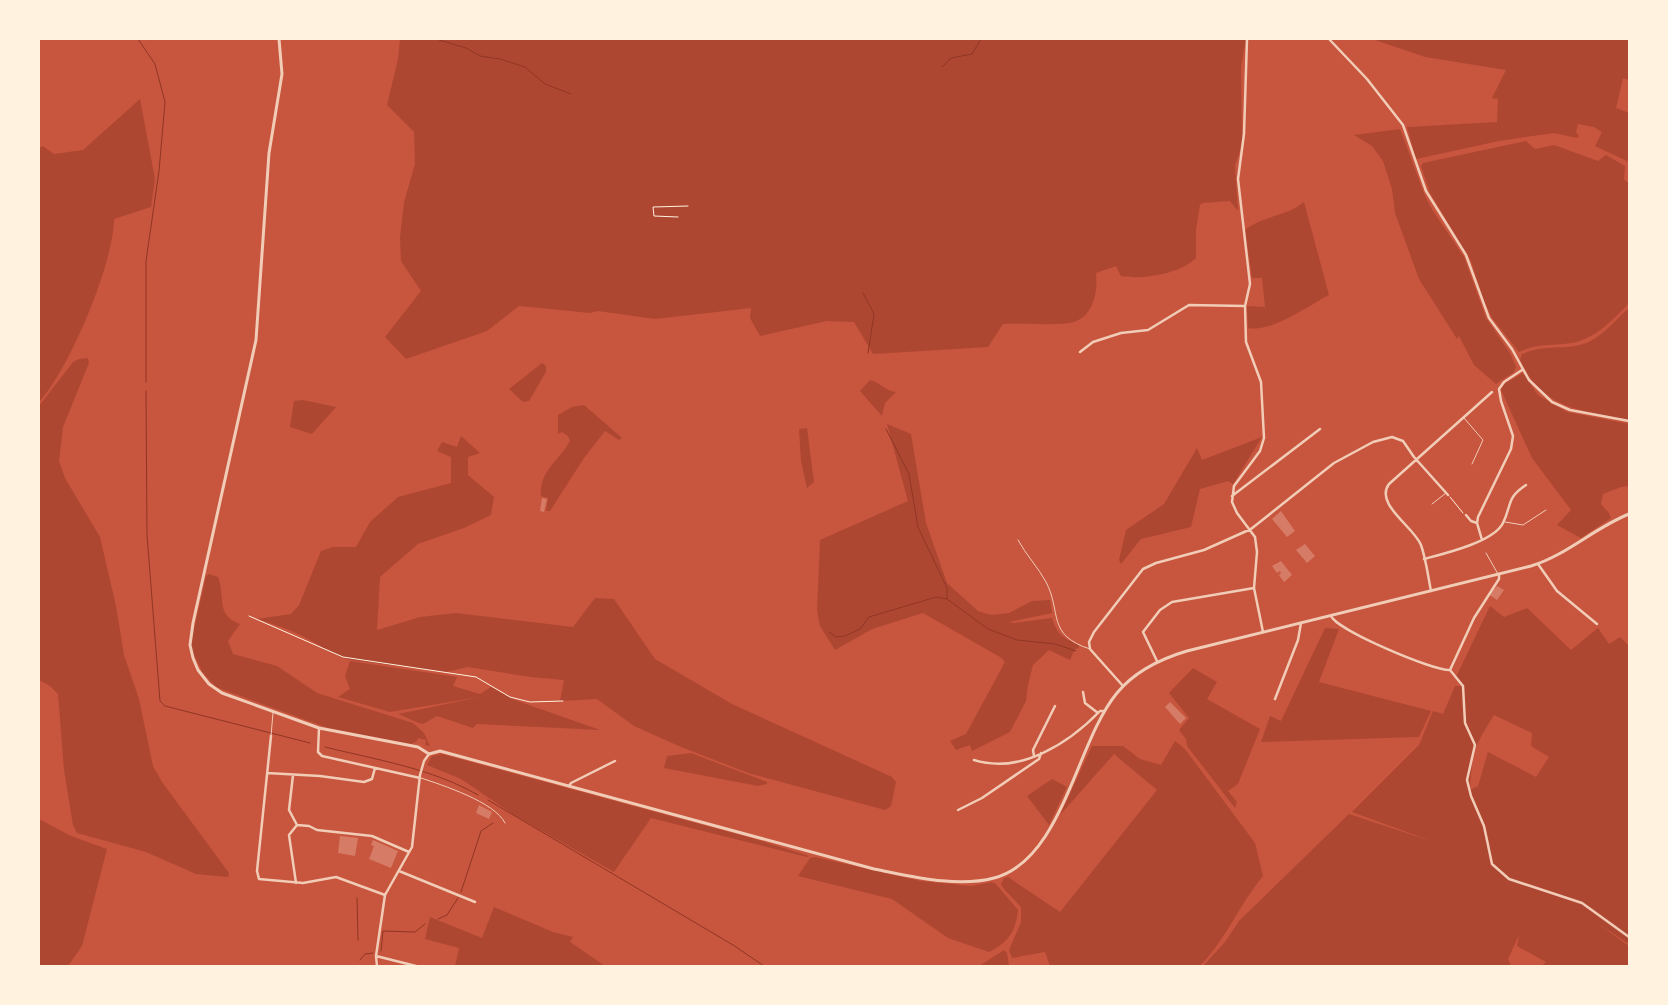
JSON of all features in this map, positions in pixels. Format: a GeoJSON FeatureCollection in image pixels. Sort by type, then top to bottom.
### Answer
{"type":"FeatureCollection","features":[{"type":"Feature","properties":{"kind":"street"},"geometry":{"type":"LineString","coordinates":[[278,39],[282,74],[269,153],[258,325],[190,644],[198,670],[209,684],[222,693],[273,712],[319,728],[418,747],[429,754],[440,752],[874,869],[937,880],[987,880],[1017,868],[1042,839],[1063,803],[1104,711],[1123,686],[1137,674],[1158,661],[1180,653],[1538,564],[1560,554],[1611,522],[1629,514]]}},
{"type":"Feature","properties":{"kind":"street"},"geometry":{"type":"LineString","coordinates":[[1247,39],[1244,141],[1238,179],[1250,284],[1245,306],[1247,347],[1261,382],[1264,438],[1260,452],[1238,478],[1232,496],[1237,513],[1251,529],[1255,537],[1257,552],[1254,588],[1264,632]]}},
{"type":"Feature","properties":{"kind":"street"},"geometry":{"type":"LineString","coordinates":[[1329,39],[1367,79],[1402,125],[1426,191],[1466,255],[1489,318],[1512,349],[1522,370],[1540,392],[1561,406],[1588,415],[1629,422]]}},
{"type":"Feature","properties":{"kind":"street"},"geometry":{"type":"LineString","coordinates":[[1080,352],[1093,342],[1102,339],[1121,333],[1148,330],[1189,306],[1245,306]]}},
{"type":"Feature","properties":{"kind":"street"},"geometry":{"type":"LineString","coordinates":[[1482,540],[1477,523],[1480,512],[1511,449],[1513,439],[1499,389],[1504,382],[1522,370]]}},
{"type":"Feature","properties":{"kind":"street"},"geometry":{"type":"LineString","coordinates":[[1431,591],[1418,541],[1385,497],[1390,484],[1492,392]]}},
{"type":"Feature","properties":{"kind":"street"},"geometry":{"type":"LineString","coordinates":[[1232,496],[1320,429]]}},
{"type":"Feature","properties":{"kind":"street"},"geometry":{"type":"LineString","coordinates":[[1123,686],[1090,649],[1089,642],[1094,632],[1143,569],[1156,563],[1204,550],[1251,529],[1334,463],[1373,442],[1392,437],[1399,438],[1447,494]]}},
{"type":"Feature","properties":{"kind":"street"},"geometry":{"type":"LineString","coordinates":[[1424,559],[1464,548],[1482,540],[1500,528],[1504,522],[1513,494],[1526,486]]}},
{"type":"Feature","properties":{"kind":"street"},"geometry":{"type":"LineString","coordinates":[[1466,515],[1471,521],[1477,523]]}},
{"type":"Feature","properties":{"kind":"street"},"geometry":{"type":"LineString","coordinates":[[1538,564],[1557,590],[1597,624]]}},
{"type":"Feature","properties":{"kind":"street"},"geometry":{"type":"LineString","coordinates":[[1450,670],[1474,618],[1499,579],[1498,575]]}},
{"type":"Feature","properties":{"kind":"street"},"geometry":{"type":"LineString","coordinates":[[1158,661],[1143,632],[1165,606],[1180,600],[1254,588]]}},
{"type":"Feature","properties":{"kind":"street"},"geometry":{"type":"LineString","coordinates":[[1331,616],[1335,623],[1360,637],[1429,666],[1450,670],[1463,686],[1465,723],[1475,745],[1467,780],[1471,796],[1484,826],[1492,864],[1510,878],[1582,903],[1629,937]]}},
{"type":"Feature","properties":{"kind":"street"},"geometry":{"type":"LineString","coordinates":[[1275,699],[1298,640],[1301,623]]}},
{"type":"Feature","properties":{"kind":"street"},"geometry":{"type":"LineString","coordinates":[[1083,692],[1085,703],[1098,713]]}},
{"type":"Feature","properties":{"kind":"street"},"geometry":{"type":"LineString","coordinates":[[1034,756],[1033,750],[1055,706]]}},
{"type":"Feature","properties":{"kind":"street"},"geometry":{"type":"LineString","coordinates":[[974,760],[996,765],[1034,756],[1073,735],[1101,710],[1104,711]]}},
{"type":"Feature","properties":{"kind":"street"},"geometry":{"type":"LineString","coordinates":[[319,728],[318,752],[322,756],[420,776]]}},
{"type":"Feature","properties":{"kind":"street"},"geometry":{"type":"LineString","coordinates":[[271,736],[258,875],[261,880],[296,883],[336,877],[385,895]]}},
{"type":"Feature","properties":{"kind":"street"},"geometry":{"type":"LineString","coordinates":[[958,810],[991,792],[1039,759],[1041,753]]}},
{"type":"Feature","properties":{"kind":"street"},"geometry":{"type":"LineString","coordinates":[[377,966],[376,956],[385,895],[413,843],[420,776],[422,765],[429,754]]}},
{"type":"Feature","properties":{"kind":"street"},"geometry":{"type":"LineString","coordinates":[[569,786],[571,783],[615,761]]}},
{"type":"Feature","properties":{"kind":"street"},"geometry":{"type":"LineString","coordinates":[[267,773],[320,776],[364,782],[372,779],[374,768]]}},
{"type":"Feature","properties":{"kind":"street"},"geometry":{"type":"LineString","coordinates":[[292,775],[289,810],[296,825]]}},
{"type":"Feature","properties":{"kind":"street"},"geometry":{"type":"LineString","coordinates":[[296,825],[289,835],[296,883]]}},
{"type":"Feature","properties":{"kind":"street"},"geometry":{"type":"LineString","coordinates":[[296,825],[309,826],[317,830],[372,836],[409,852]]}},
{"type":"Feature","properties":{"kind":"street"},"geometry":{"type":"LineString","coordinates":[[399,871],[475,902]]}},
{"type":"Feature","properties":{"kind":"street"},"geometry":{"type":"LineString","coordinates":[[376,956],[416,966]]}},
{"type":"Feature","properties":{"kind":"lane"},"geometry":{"type":"LineString","coordinates":[[1464,417],[1483,440],[1472,464]]}},
{"type":"Feature","properties":{"kind":"lane"},"geometry":{"type":"LineString","coordinates":[[1432,504],[1447,494]]}},
{"type":"Feature","properties":{"kind":"lane"},"geometry":{"type":"LineString","coordinates":[[1504,522],[1523,525],[1546,510]]}},
{"type":"Feature","properties":{"kind":"lane"},"geometry":{"type":"LineString","coordinates":[[1018,540],[1047,586],[1055,619],[1061,631],[1090,649]]}},
{"type":"Feature","properties":{"kind":"lane"},"geometry":{"type":"LineString","coordinates":[[1486,553],[1498,575]]}},
{"type":"Feature","properties":{"kind":"lane"},"geometry":{"type":"LineString","coordinates":[[271,736],[273,712]]}},
{"type":"Feature","properties":{"kind":"lane"},"geometry":{"type":"LineString","coordinates":[[420,776],[451,788],[483,804],[501,814],[505,823]]}},
{"type":"Feature","properties":{"kind":"path"},"geometry":{"type":"LineString","coordinates":[[678,218],[654,216],[653,207],[688,206]]}},
{"type":"Feature","properties":{"kind":"path"},"geometry":{"type":"LineString","coordinates":[[1447,494],[1466,515]]}},
{"type":"Feature","properties":{"kind":"path"},"geometry":{"type":"LineString","coordinates":[[249,616],[343,657],[476,678],[510,697],[530,702],[563,702]]}},
{"type":"Feature","properties":{"kind":"shaded area"},"geometry":{"type":"Polygon","coordinates":[[[400,39],[1246,39],[1241,67],[1242,139],[1235,165],[1238,211],[1230,201],[1203,203],[1200,205],[1196,230],[1196,258],[1189,264],[1171,272],[1150,276],[1121,276],[1116,266],[1096,273],[1093,302],[1081,319],[1059,324],[1003,324],[988,347],[873,354],[854,322],[827,321],[760,336],[750,318],[751,308],[655,319],[598,311],[590,313],[519,306],[487,331],[406,359],[385,337],[421,291],[401,261],[400,237],[404,202],[415,164],[414,132],[387,105],[398,59],[400,39]]]}},
{"type":"Feature","properties":{"kind":"shaded area"},"geometry":{"type":"Polygon","coordinates":[[[1372,39],[1629,39],[1629,80],[1623,78],[1616,108],[1629,113],[1629,162],[1595,146],[1602,132],[1594,127],[1578,124],[1576,132],[1579,136],[1577,138],[1554,133],[1499,141],[1416,159],[1407,127],[1497,122],[1498,99],[1492,98],[1506,70],[1425,57],[1372,39]]]}},
{"type":"Feature","properties":{"kind":"shaded area"},"geometry":{"type":"Polygon","coordinates":[[[140,99],[155,179],[151,207],[114,219],[112,238],[106,262],[88,315],[63,366],[51,387],[39,402],[39,148],[43,146],[54,154],[83,150],[140,99]]]}},
{"type":"Feature","properties":{"kind":"shaded area"},"geometry":{"type":"Polygon","coordinates":[[[1400,129],[1425,196],[1464,257],[1486,318],[1510,353],[1516,367],[1514,372],[1496,384],[1474,365],[1459,336],[1457,339],[1419,279],[1395,213],[1392,189],[1383,161],[1372,146],[1354,135],[1400,129]]]}},
{"type":"Feature","properties":{"kind":"shaded area"},"geometry":{"type":"Polygon","coordinates":[[[1526,141],[1535,149],[1554,145],[1598,161],[1606,155],[1625,166],[1624,180],[1629,183],[1629,303],[1610,322],[1596,333],[1581,341],[1538,346],[1519,352],[1492,318],[1483,299],[1471,261],[1430,193],[1421,166],[1423,163],[1526,141]]]}},
{"type":"Feature","properties":{"kind":"shaded area"},"geometry":{"type":"Polygon","coordinates":[[[1304,202],[1329,295],[1278,323],[1248,328],[1247,306],[1265,307],[1262,278],[1252,278],[1245,230],[1252,225],[1298,207],[1304,202]]]}},
{"type":"Feature","properties":{"kind":"shaded area"},"geometry":{"type":"Polygon","coordinates":[[[1629,308],[1629,420],[1579,410],[1565,405],[1540,389],[1529,377],[1520,360],[1522,354],[1538,349],[1576,346],[1590,341],[1602,333],[1629,308]]]}},
{"type":"Feature","properties":{"kind":"shaded area"},"geometry":{"type":"Polygon","coordinates":[[[88,358],[89,363],[63,427],[59,461],[65,478],[100,537],[116,606],[124,655],[139,699],[153,766],[162,782],[229,873],[228,877],[196,874],[146,852],[77,833],[73,825],[64,770],[58,694],[50,686],[39,680],[39,406],[73,362],[88,358]]]}},
{"type":"Feature","properties":{"kind":"shaded area"},"geometry":{"type":"Polygon","coordinates":[[[542,363],[546,366],[546,372],[529,401],[523,402],[509,389],[542,363]]]}},
{"type":"Feature","properties":{"kind":"shaded area"},"geometry":{"type":"Polygon","coordinates":[[[1523,373],[1538,395],[1567,412],[1629,424],[1629,486],[1603,494],[1601,504],[1611,518],[1581,538],[1557,525],[1571,510],[1532,458],[1501,390],[1504,384],[1523,373]]]}},
{"type":"Feature","properties":{"kind":"shaded area"},"geometry":{"type":"Polygon","coordinates":[[[870,380],[896,392],[885,403],[882,416],[860,391],[870,380]]]}},
{"type":"Feature","properties":{"kind":"shaded area"},"geometry":{"type":"Polygon","coordinates":[[[303,400],[336,407],[312,434],[290,427],[294,401],[303,400]]]}},
{"type":"Feature","properties":{"kind":"shaded area"},"geometry":{"type":"Polygon","coordinates":[[[584,405],[622,438],[619,440],[605,431],[584,458],[550,511],[546,511],[548,498],[541,496],[543,480],[546,473],[570,441],[568,436],[562,432],[558,434],[558,415],[572,407],[584,405]]]}},
{"type":"Feature","properties":{"kind":"shaded area"},"geometry":{"type":"Polygon","coordinates":[[[887,424],[911,434],[926,523],[947,583],[978,611],[991,615],[1009,613],[1032,601],[1050,600],[1052,613],[1009,622],[1052,618],[1061,635],[1078,644],[1079,648],[1075,649],[1070,660],[1049,650],[1033,665],[1026,701],[1010,732],[972,751],[970,745],[956,750],[950,741],[966,734],[1005,662],[1000,657],[923,613],[872,629],[835,650],[820,626],[817,610],[820,540],[908,501],[887,424]]]}},
{"type":"Feature","properties":{"kind":"shaded area"},"geometry":{"type":"Polygon","coordinates":[[[807,428],[814,482],[807,488],[801,461],[799,429],[807,428]]]}},
{"type":"Feature","properties":{"kind":"shaded area"},"geometry":{"type":"Polygon","coordinates":[[[461,436],[480,453],[468,457],[468,475],[494,497],[491,515],[464,528],[418,544],[380,577],[377,630],[420,617],[456,613],[573,627],[595,598],[614,599],[655,659],[732,704],[892,777],[896,782],[891,806],[885,810],[748,773],[681,747],[634,726],[597,699],[560,701],[564,680],[530,677],[468,667],[446,672],[350,660],[294,632],[257,619],[291,614],[299,605],[321,551],[333,547],[356,547],[370,522],[398,497],[451,483],[451,457],[437,451],[442,442],[457,447],[461,436]]]}},
{"type":"Feature","properties":{"kind":"shaded area"},"geometry":{"type":"Polygon","coordinates":[[[1262,437],[1233,484],[1228,481],[1200,489],[1191,527],[1141,539],[1121,564],[1119,560],[1126,530],[1164,504],[1197,448],[1202,460],[1262,437]]]}},
{"type":"Feature","properties":{"kind":"shaded area"},"geometry":{"type":"Polygon","coordinates":[[[209,574],[218,577],[224,611],[227,616],[240,624],[228,641],[233,654],[277,666],[317,693],[413,723],[424,733],[430,746],[425,745],[426,740],[418,738],[416,742],[411,744],[328,728],[216,687],[203,673],[190,647],[206,576],[209,574]]]}},
{"type":"Feature","properties":{"kind":"shaded area"},"geometry":{"type":"Polygon","coordinates":[[[1490,606],[1504,617],[1527,608],[1571,650],[1598,628],[1609,644],[1620,637],[1629,646],[1629,944],[1597,923],[1629,946],[1629,966],[1542,966],[1546,962],[1517,946],[1519,935],[1508,959],[1511,966],[1203,966],[1225,942],[1239,921],[1349,814],[1434,842],[1352,812],[1419,745],[1433,711],[1443,714],[1455,686],[1462,686],[1456,677],[1490,606]],[[1494,715],[1475,750],[1470,790],[1478,786],[1488,752],[1536,777],[1549,757],[1531,746],[1532,733],[1494,715]]]}},
{"type":"Feature","properties":{"kind":"shaded area"},"geometry":{"type":"Polygon","coordinates":[[[1325,628],[1339,629],[1319,682],[1431,711],[1419,737],[1261,742],[1270,716],[1281,721],[1325,628]]]}},
{"type":"Feature","properties":{"kind":"shaded area"},"geometry":{"type":"Polygon","coordinates":[[[350,661],[457,677],[453,686],[480,694],[491,687],[512,699],[600,730],[477,724],[473,728],[437,716],[423,724],[419,723],[398,714],[480,697],[390,712],[338,697],[350,689],[345,676],[350,661]]]}},
{"type":"Feature","properties":{"kind":"shaded area"},"geometry":{"type":"Polygon","coordinates":[[[1193,668],[1217,682],[1207,699],[1260,729],[1238,784],[1228,791],[1237,802],[1235,808],[1187,746],[1186,739],[1179,730],[1189,718],[1169,693],[1193,668]]]}},
{"type":"Feature","properties":{"kind":"shaded area"},"geometry":{"type":"Polygon","coordinates":[[[1175,741],[1185,749],[1255,843],[1263,876],[1218,944],[1200,966],[1050,966],[1045,952],[1012,958],[1009,950],[1021,922],[1021,907],[1001,884],[1004,878],[1008,877],[1060,912],[1157,790],[1114,754],[1060,815],[1092,746],[1123,746],[1140,759],[1161,765],[1175,741]]]}},
{"type":"Feature","properties":{"kind":"shaded area"},"geometry":{"type":"Polygon","coordinates":[[[691,753],[767,782],[767,784],[758,786],[664,768],[667,756],[691,753]]]}},
{"type":"Feature","properties":{"kind":"shaded area"},"geometry":{"type":"Polygon","coordinates":[[[442,754],[755,839],[809,856],[651,818],[614,872],[514,815],[461,779],[427,765],[432,756],[442,754]]]}},
{"type":"Feature","properties":{"kind":"shaded area"},"geometry":{"type":"Polygon","coordinates":[[[1052,779],[1067,787],[1049,825],[1027,796],[1052,779]]]}},
{"type":"Feature","properties":{"kind":"shaded area"},"geometry":{"type":"Polygon","coordinates":[[[39,819],[71,836],[107,849],[82,946],[68,966],[39,966],[39,819]]]}},
{"type":"Feature","properties":{"kind":"shaded area"},"geometry":{"type":"Polygon","coordinates":[[[815,857],[921,881],[971,886],[992,882],[996,884],[1018,910],[1013,930],[1001,945],[989,952],[948,938],[892,899],[798,876],[810,858],[815,857]]]}},
{"type":"Feature","properties":{"kind":"shaded area"},"geometry":{"type":"Polygon","coordinates":[[[494,907],[553,932],[573,937],[570,942],[605,966],[455,966],[459,948],[425,939],[430,917],[482,938],[494,907]]]}},
{"type":"Feature","properties":{"kind":"shaded area"},"geometry":{"type":"Polygon","coordinates":[[[1004,950],[1007,953],[1009,966],[979,966],[1004,950]]]}},
{"type":"Feature","properties":{"kind":"building"},"geometry":{"type":"Polygon","coordinates":[[[542,498],[547,499],[544,512],[540,511],[542,498]]]}},
{"type":"Feature","properties":{"kind":"building"},"geometry":{"type":"Polygon","coordinates":[[[1281,511],[1295,531],[1287,537],[1272,519],[1281,511]]]}},
{"type":"Feature","properties":{"kind":"building"},"geometry":{"type":"Polygon","coordinates":[[[1305,544],[1315,556],[1307,563],[1296,550],[1305,544]]]}},
{"type":"Feature","properties":{"kind":"building"},"geometry":{"type":"Polygon","coordinates":[[[1281,561],[1292,575],[1284,582],[1279,575],[1280,571],[1277,573],[1272,566],[1281,561]]]}},
{"type":"Feature","properties":{"kind":"building"},"geometry":{"type":"Polygon","coordinates":[[[1497,586],[1504,590],[1497,600],[1490,595],[1497,586]]]}},
{"type":"Feature","properties":{"kind":"building"},"geometry":{"type":"Polygon","coordinates":[[[1170,702],[1186,718],[1180,724],[1165,707],[1170,702]]]}},
{"type":"Feature","properties":{"kind":"building"},"geometry":{"type":"Polygon","coordinates":[[[479,805],[492,812],[489,819],[476,813],[479,805]]]}},
{"type":"Feature","properties":{"kind":"building"},"geometry":{"type":"Polygon","coordinates":[[[340,836],[358,838],[355,856],[338,853],[340,836]]]}},
{"type":"Feature","properties":{"kind":"building"},"geometry":{"type":"Polygon","coordinates":[[[373,840],[398,851],[391,868],[369,859],[374,846],[371,845],[373,840]]]}},
{"type":"Feature","properties":{"kind":"waterway"},"geometry":{"type":"LineString","coordinates":[[138,39],[155,64],[165,102],[159,171],[146,261],[146,382]]}},
{"type":"Feature","properties":{"kind":"waterway"},"geometry":{"type":"LineString","coordinates":[[436,39],[466,48],[480,56],[500,59],[525,67],[545,84],[571,94]]}},
{"type":"Feature","properties":{"kind":"waterway"},"geometry":{"type":"LineString","coordinates":[[942,67],[951,58],[972,54],[981,39]]}},
{"type":"Feature","properties":{"kind":"waterway"},"geometry":{"type":"LineString","coordinates":[[863,293],[874,314],[868,353]]}},
{"type":"Feature","properties":{"kind":"waterway"},"geometry":{"type":"LineString","coordinates":[[146,391],[147,535],[160,701],[165,706],[310,743]]}},
{"type":"Feature","properties":{"kind":"waterway"},"geometry":{"type":"LineString","coordinates":[[886,429],[909,474],[918,527],[947,588],[947,599],[988,629],[1017,640],[1055,644],[1076,651]]}},
{"type":"Feature","properties":{"kind":"waterway"},"geometry":{"type":"LineString","coordinates":[[829,632],[836,637],[845,636],[860,629],[869,617],[936,597],[947,599]]}},
{"type":"Feature","properties":{"kind":"waterway"},"geometry":{"type":"LineString","coordinates":[[325,747],[423,771],[478,795]]}},
{"type":"Feature","properties":{"kind":"waterway"},"geometry":{"type":"LineString","coordinates":[[488,800],[733,945],[764,966]]}},
{"type":"Feature","properties":{"kind":"waterway"},"geometry":{"type":"LineString","coordinates":[[461,892],[481,831],[493,823]]}},
{"type":"Feature","properties":{"kind":"waterway"},"geometry":{"type":"LineString","coordinates":[[357,898],[358,940]]}},
{"type":"Feature","properties":{"kind":"waterway"},"geometry":{"type":"LineString","coordinates":[[438,919],[447,915],[458,898]]}},
{"type":"Feature","properties":{"kind":"waterway"},"geometry":{"type":"LineString","coordinates":[[381,951],[383,931],[415,932],[425,924]]}},
{"type":"Feature","properties":{"kind":"waterway"},"geometry":{"type":"LineString","coordinates":[[360,960],[365,954],[373,953]]}}]}
